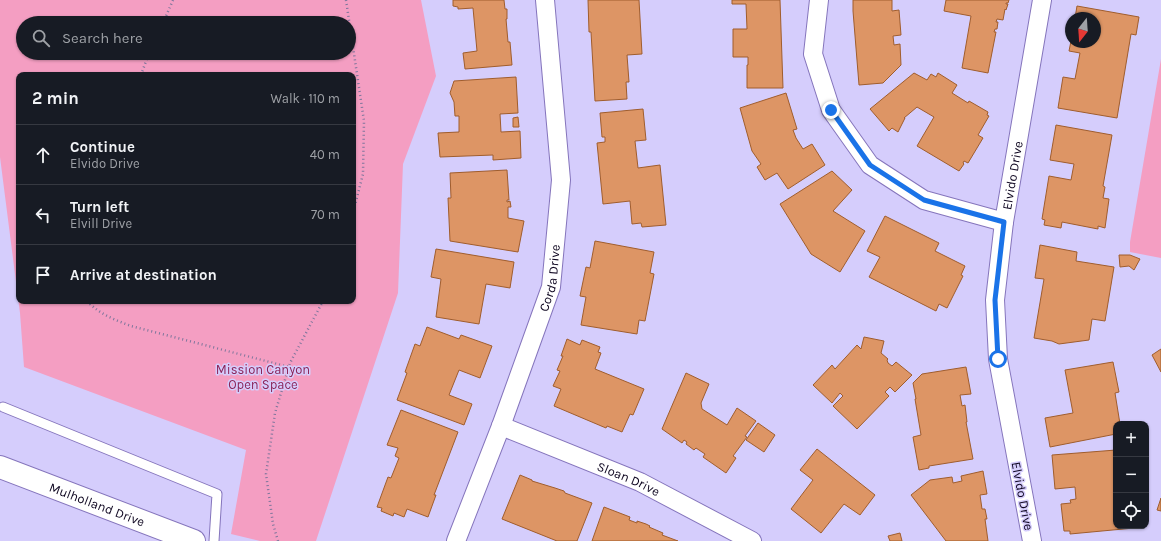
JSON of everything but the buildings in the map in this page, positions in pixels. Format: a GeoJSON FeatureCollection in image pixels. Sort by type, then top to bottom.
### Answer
{"type":"FeatureCollection","features":[{"type":"Feature","properties":{"kind":"main road","name":"Mulholland Drive"},"geometry":{"type":"LineString","coordinates":[[0,467],[194,541]]}},
{"type":"Feature","properties":{"kind":"street","name":"Corda Drive"},"geometry":{"type":"LineString","coordinates":[[456,541],[501,426],[551,287],[561,180],[545,0]]}},
{"type":"Feature","properties":{"kind":"street"},"geometry":{"type":"LineString","coordinates":[[819,0],[814,54],[831,110],[870,165],[924,200],[1004,222]]}},
{"type":"Feature","properties":{"kind":"street","name":"Elvido Drive"},"geometry":{"type":"LineString","coordinates":[[1032,541],[998,359],[995,300],[1004,222],[1042,0]]}},
{"type":"Feature","properties":{"kind":"street","name":"Sloan Drive"},"geometry":{"type":"LineString","coordinates":[[501,426],[640,482],[752,541]]}},
{"type":"Feature","properties":{"kind":"lane"},"geometry":{"type":"LineString","coordinates":[[1,409],[217,494],[214,541]]}},
{"type":"Feature","properties":{"kind":"path"},"geometry":{"type":"LineString","coordinates":[[166,16],[173,0]]}},
{"type":"Feature","properties":{"kind":"path"},"geometry":{"type":"LineString","coordinates":[[346,0],[348,16]]}},
{"type":"Feature","properties":{"kind":"path"},"geometry":{"type":"LineString","coordinates":[[142,72],[146,60]]}},
{"type":"Feature","properties":{"kind":"path"},"geometry":{"type":"LineString","coordinates":[[355,60],[364,121],[363,174],[356,201]]}},
{"type":"Feature","properties":{"kind":"path"},"geometry":{"type":"LineString","coordinates":[[90,304],[110,318],[131,326],[289,367]]}},
{"type":"Feature","properties":{"kind":"path"},"geometry":{"type":"LineString","coordinates":[[278,541],[266,474],[275,414],[289,367],[321,304]]}},
{"type":"Feature","properties":{"kind":"green space","name":"Mission Canyon Open Space"},"geometry":{"type":"Polygon","coordinates":[[[0,0],[421,0],[436,76],[403,164],[398,293],[316,541],[260,541],[231,534],[246,450],[24,367],[19,304],[356,304],[356,72],[16,72],[16,282],[0,157],[0,0]]]}},
{"type":"Feature","properties":{"kind":"green space"},"geometry":{"type":"Polygon","coordinates":[[[1161,59],[1161,258],[1130,252],[1130,242],[1161,59]]]}},
{"type":"Feature","properties":{"kind":"route"},"geometry":{"type":"LineString","coordinates":[[831,110],[870,165],[924,200],[1004,222],[995,300],[998,359]]}}]}
